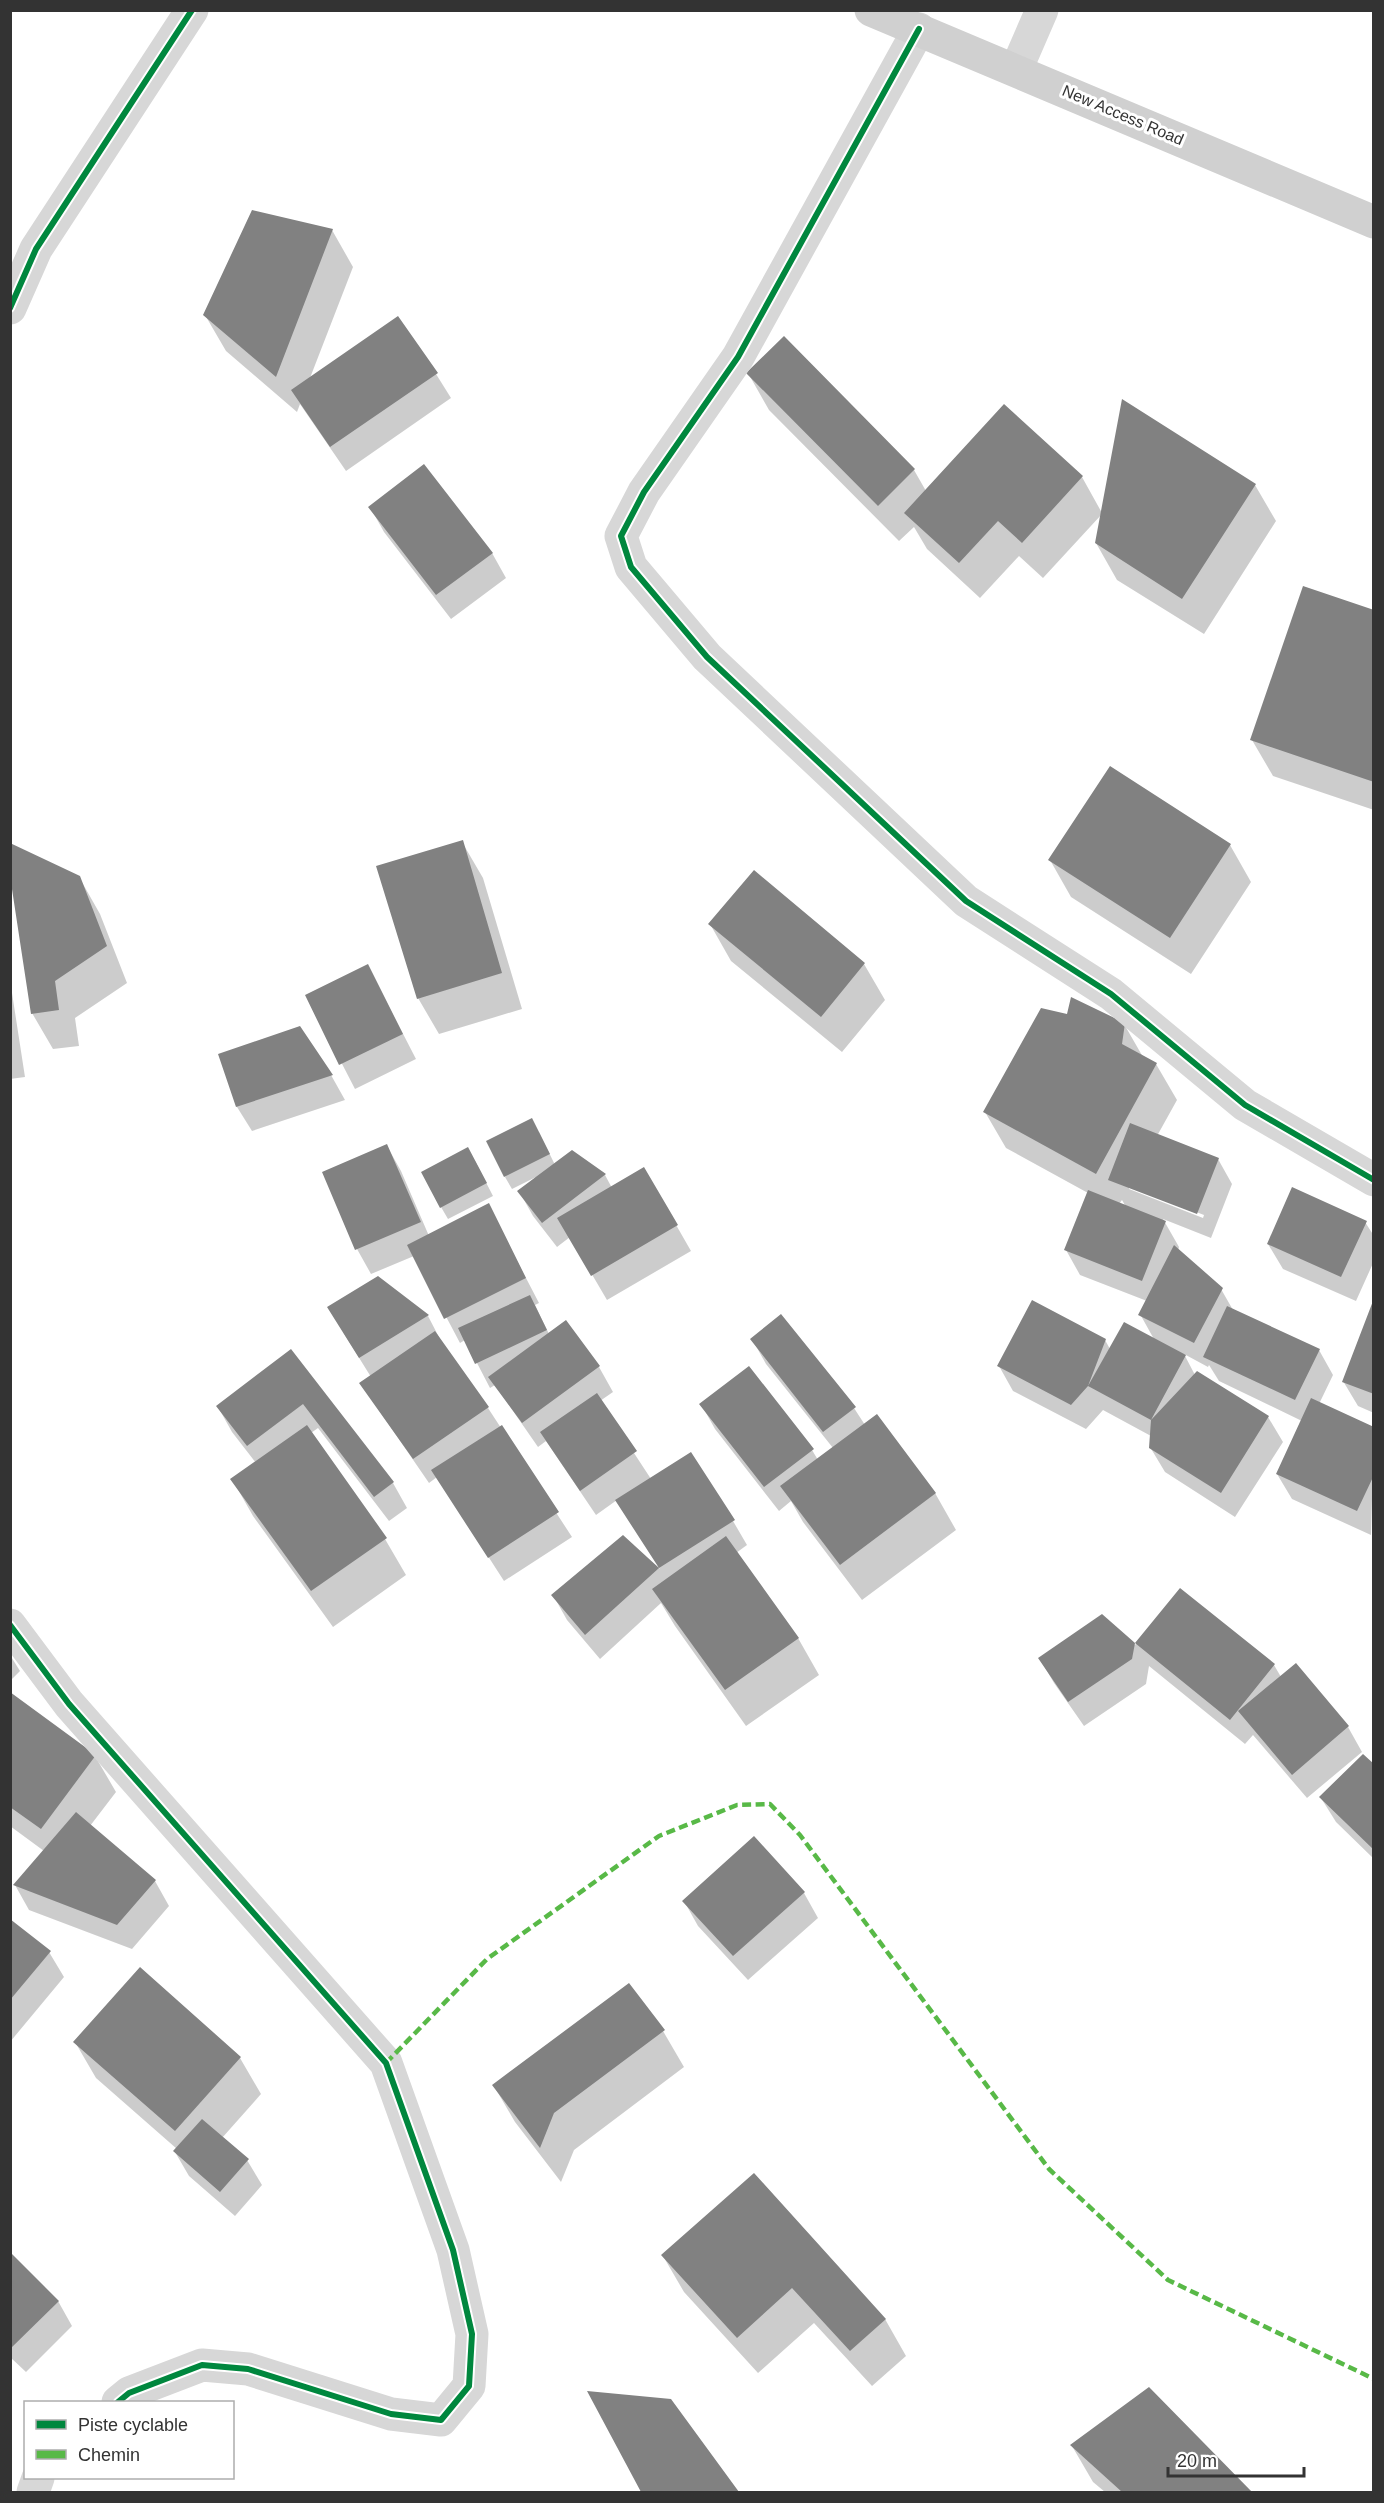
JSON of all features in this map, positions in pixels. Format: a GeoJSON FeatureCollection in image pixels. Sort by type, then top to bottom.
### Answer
{"type":"FeatureCollection","features":[{"type":"Feature","properties":{"kind":"main road","name":"New Access Road"},"geometry":{"type":"LineString","coordinates":[[871,10],[1374,222]]}},
{"type":"Feature","properties":{"kind":"street"},"geometry":{"type":"LineString","coordinates":[[10,308],[36,249],[192,10]]}},
{"type":"Feature","properties":{"kind":"street"},"geometry":{"type":"LineString","coordinates":[[1016,70],[1042,10]]}},
{"type":"Feature","properties":{"kind":"street"},"geometry":{"type":"LineString","coordinates":[[920,29],[738,357],[644,492],[621,536],[631,567],[706,657],[966,901],[1111,994],[1245,1105],[1374,1180]]}},
{"type":"Feature","properties":{"kind":"street"},"geometry":{"type":"LineString","coordinates":[[10,1625],[69,1704],[386,2063],[453,2250],[472,2334],[469,2386],[441,2420],[391,2414],[248,2369],[202,2365],[129,2393],[120,2401]]}},
{"type":"Feature","properties":{"kind":"building"},"geometry":{"type":"Polygon","coordinates":[[[252,210],[333,229],[276,377],[203,315],[252,210]]]}},
{"type":"Feature","properties":{"kind":"building"},"geometry":{"type":"Polygon","coordinates":[[[398,316],[438,373],[330,447],[291,390],[398,316]]]}},
{"type":"Feature","properties":{"kind":"building"},"geometry":{"type":"Polygon","coordinates":[[[784,336],[915,469],[878,506],[746,373],[784,336]]]}},
{"type":"Feature","properties":{"kind":"building"},"geometry":{"type":"Polygon","coordinates":[[[1122,399],[1256,484],[1182,599],[1095,543],[1122,399]]]}},
{"type":"Feature","properties":{"kind":"building"},"geometry":{"type":"Polygon","coordinates":[[[1004,404],[1083,476],[1022,543],[998,521],[959,563],[904,513],[1004,404]]]}},
{"type":"Feature","properties":{"kind":"building"},"geometry":{"type":"Polygon","coordinates":[[[424,464],[493,553],[436,595],[368,507],[424,464]]]}},
{"type":"Feature","properties":{"kind":"building"},"geometry":{"type":"Polygon","coordinates":[[[1303,586],[1374,610],[1374,782],[1250,740],[1303,586]]]}},
{"type":"Feature","properties":{"kind":"building"},"geometry":{"type":"Polygon","coordinates":[[[1110,766],[1231,844],[1170,938],[1048,860],[1110,766]]]}},
{"type":"Feature","properties":{"kind":"building"},"geometry":{"type":"Polygon","coordinates":[[[463,840],[502,973],[417,999],[376,866],[463,840]]]}},
{"type":"Feature","properties":{"kind":"building"},"geometry":{"type":"Polygon","coordinates":[[[10,843],[80,876],[107,946],[55,981],[59,1010],[31,1014],[10,876],[10,843]]]}},
{"type":"Feature","properties":{"kind":"building"},"geometry":{"type":"Polygon","coordinates":[[[754,870],[865,963],[821,1017],[708,924],[754,870]]]}},
{"type":"Feature","properties":{"kind":"building"},"geometry":{"type":"Polygon","coordinates":[[[368,964],[403,1034],[339,1065],[305,995],[368,964]]]}},
{"type":"Feature","properties":{"kind":"building"},"geometry":{"type":"Polygon","coordinates":[[[1071,997],[1125,1023],[1122,1044],[1157,1063],[1096,1174],[983,1112],[1041,1008],[1067,1014],[1071,997]]]}},
{"type":"Feature","properties":{"kind":"building"},"geometry":{"type":"Polygon","coordinates":[[[300,1026],[333,1075],[236,1107],[218,1054],[300,1026]]]}},
{"type":"Feature","properties":{"kind":"building"},"geometry":{"type":"Polygon","coordinates":[[[532,1118],[550,1154],[504,1177],[486,1141],[532,1118]]]}},
{"type":"Feature","properties":{"kind":"building"},"geometry":{"type":"Polygon","coordinates":[[[1130,1123],[1219,1158],[1197,1214],[1108,1180],[1130,1123]]]}},
{"type":"Feature","properties":{"kind":"building"},"geometry":{"type":"Polygon","coordinates":[[[387,1144],[421,1222],[355,1250],[322,1172],[387,1144]]]}},
{"type":"Feature","properties":{"kind":"building"},"geometry":{"type":"Polygon","coordinates":[[[468,1147],[487,1183],[440,1208],[421,1172],[468,1147]]]}},
{"type":"Feature","properties":{"kind":"building"},"geometry":{"type":"Polygon","coordinates":[[[572,1150],[606,1174],[542,1223],[517,1191],[572,1150]]]}},
{"type":"Feature","properties":{"kind":"building"},"geometry":{"type":"Polygon","coordinates":[[[644,1167],[678,1225],[591,1276],[557,1218],[644,1167]]]}},
{"type":"Feature","properties":{"kind":"building"},"geometry":{"type":"Polygon","coordinates":[[[1292,1187],[1367,1221],[1341,1277],[1267,1244],[1292,1187]]]}},
{"type":"Feature","properties":{"kind":"building"},"geometry":{"type":"Polygon","coordinates":[[[1088,1190],[1166,1221],[1142,1281],[1064,1250],[1088,1190]]]}},
{"type":"Feature","properties":{"kind":"building"},"geometry":{"type":"Polygon","coordinates":[[[489,1203],[526,1278],[444,1319],[407,1245],[489,1203]]]}},
{"type":"Feature","properties":{"kind":"building"},"geometry":{"type":"Polygon","coordinates":[[[1174,1245],[1223,1288],[1194,1343],[1138,1315],[1174,1245]]]}},
{"type":"Feature","properties":{"kind":"building"},"geometry":{"type":"Polygon","coordinates":[[[378,1276],[429,1315],[359,1358],[327,1307],[378,1276]]]}},
{"type":"Feature","properties":{"kind":"building"},"geometry":{"type":"Polygon","coordinates":[[[530,1295],[547,1330],[475,1364],[458,1328],[530,1295]]]}},
{"type":"Feature","properties":{"kind":"building"},"geometry":{"type":"Polygon","coordinates":[[[1032,1300],[1106,1339],[1088,1386],[1071,1405],[997,1366],[1032,1300]]]}},
{"type":"Feature","properties":{"kind":"building"},"geometry":{"type":"Polygon","coordinates":[[[1374,1301],[1374,1394],[1342,1382],[1374,1301]]]}},
{"type":"Feature","properties":{"kind":"building"},"geometry":{"type":"Polygon","coordinates":[[[1227,1306],[1320,1349],[1295,1400],[1203,1357],[1227,1306]]]}},
{"type":"Feature","properties":{"kind":"building"},"geometry":{"type":"Polygon","coordinates":[[[781,1314],[856,1407],[823,1432],[750,1339],[781,1314]]]}},
{"type":"Feature","properties":{"kind":"building"},"geometry":{"type":"Polygon","coordinates":[[[566,1320],[600,1366],[522,1423],[488,1377],[566,1320]]]}},
{"type":"Feature","properties":{"kind":"building"},"geometry":{"type":"Polygon","coordinates":[[[1124,1322],[1186,1355],[1151,1420],[1088,1386],[1124,1322]]]}},
{"type":"Feature","properties":{"kind":"building"},"geometry":{"type":"Polygon","coordinates":[[[435,1331],[489,1407],[413,1459],[359,1383],[435,1331]]]}},
{"type":"Feature","properties":{"kind":"building"},"geometry":{"type":"Polygon","coordinates":[[[291,1349],[394,1482],[374,1497],[303,1404],[247,1446],[216,1406],[291,1349]]]}},
{"type":"Feature","properties":{"kind":"building"},"geometry":{"type":"Polygon","coordinates":[[[749,1366],[814,1449],[764,1487],[699,1404],[749,1366]]]}},
{"type":"Feature","properties":{"kind":"building"},"geometry":{"type":"Polygon","coordinates":[[[1197,1371],[1269,1416],[1221,1493],[1149,1448],[1151,1420],[1197,1371]]]}},
{"type":"Feature","properties":{"kind":"building"},"geometry":{"type":"Polygon","coordinates":[[[597,1393],[637,1451],[580,1491],[540,1432],[597,1393]]]}},
{"type":"Feature","properties":{"kind":"building"},"geometry":{"type":"Polygon","coordinates":[[[1311,1398],[1374,1427],[1374,1475],[1357,1511],[1276,1474],[1311,1398]]]}},
{"type":"Feature","properties":{"kind":"building"},"geometry":{"type":"Polygon","coordinates":[[[877,1414],[936,1493],[840,1565],[780,1486],[877,1414]]]}},
{"type":"Feature","properties":{"kind":"building"},"geometry":{"type":"Polygon","coordinates":[[[307,1425],[387,1538],[311,1591],[230,1479],[307,1425]]]}},
{"type":"Feature","properties":{"kind":"building"},"geometry":{"type":"Polygon","coordinates":[[[502,1425],[559,1512],[488,1558],[431,1470],[502,1425]]]}},
{"type":"Feature","properties":{"kind":"building"},"geometry":{"type":"Polygon","coordinates":[[[691,1452],[735,1520],[659,1568],[615,1500],[691,1452]]]}},
{"type":"Feature","properties":{"kind":"building"},"geometry":{"type":"Polygon","coordinates":[[[623,1535],[659,1568],[585,1635],[551,1595],[623,1535]]]}},
{"type":"Feature","properties":{"kind":"building"},"geometry":{"type":"Polygon","coordinates":[[[726,1536],[799,1638],[725,1690],[652,1589],[726,1536]]]}},
{"type":"Feature","properties":{"kind":"building"},"geometry":{"type":"Polygon","coordinates":[[[1180,1588],[1275,1664],[1230,1720],[1135,1643],[1180,1588]]]}},
{"type":"Feature","properties":{"kind":"building"},"geometry":{"type":"Polygon","coordinates":[[[1102,1614],[1135,1643],[1132,1659],[1068,1702],[1038,1658],[1102,1614]]]}},
{"type":"Feature","properties":{"kind":"building"},"geometry":{"type":"Polygon","coordinates":[[[1296,1663],[1349,1726],[1292,1775],[1238,1711],[1296,1663]]]}},
{"type":"Feature","properties":{"kind":"building"},"geometry":{"type":"Polygon","coordinates":[[[10,1692],[96,1755],[41,1829],[10,1807],[10,1692]]]}},
{"type":"Feature","properties":{"kind":"building"},"geometry":{"type":"Polygon","coordinates":[[[1363,1754],[1374,1764],[1374,1850],[1319,1797],[1363,1754]]]}},
{"type":"Feature","properties":{"kind":"building"},"geometry":{"type":"Polygon","coordinates":[[[76,1812],[156,1880],[117,1925],[13,1885],[76,1812]]]}},
{"type":"Feature","properties":{"kind":"building"},"geometry":{"type":"Polygon","coordinates":[[[754,1836],[805,1892],[733,1956],[682,1901],[754,1836]]]}},
{"type":"Feature","properties":{"kind":"building"},"geometry":{"type":"Polygon","coordinates":[[[10,1919],[51,1951],[10,2000],[10,1919]]]}},
{"type":"Feature","properties":{"kind":"building"},"geometry":{"type":"Polygon","coordinates":[[[140,1967],[241,2057],[175,2131],[73,2042],[140,1967]]]}},
{"type":"Feature","properties":{"kind":"building"},"geometry":{"type":"Polygon","coordinates":[[[629,1983],[665,2030],[554,2113],[540,2148],[492,2085],[629,1983]]]}},
{"type":"Feature","properties":{"kind":"building"},"geometry":{"type":"Polygon","coordinates":[[[202,2119],[249,2159],[220,2192],[173,2151],[202,2119]]]}},
{"type":"Feature","properties":{"kind":"building"},"geometry":{"type":"Polygon","coordinates":[[[754,2173],[886,2319],[850,2351],[792,2288],[737,2338],[661,2255],[754,2173]]]}},
{"type":"Feature","properties":{"kind":"building"},"geometry":{"type":"Polygon","coordinates":[[[10,2252],[59,2301],[10,2349],[10,2252]]]}},
{"type":"Feature","properties":{"kind":"building"},"geometry":{"type":"Polygon","coordinates":[[[1149,2387],[1252,2492],[1122,2492],[1070,2445],[1149,2387]]]}},
{"type":"Feature","properties":{"kind":"building"},"geometry":{"type":"Polygon","coordinates":[[[587,2391],[671,2399],[739,2492],[641,2492],[587,2391]]]}},
{"type":"Feature","properties":{"kind":"marked path"},"geometry":{"type":"LineString","coordinates":[[386,2063],[487,1959],[659,1836],[737,1805],[770,1804],[800,1835],[1049,2169],[1168,2280],[1374,2379]]}},
{"type":"Feature","properties":{"kind":"cycle path"},"geometry":{"type":"LineString","coordinates":[[10,308],[36,249],[192,10]]}},
{"type":"Feature","properties":{"kind":"cycle path"},"geometry":{"type":"LineString","coordinates":[[919,29],[738,357],[644,492],[621,536],[631,567],[707,657],[966,901],[1111,994],[1245,1105],[1374,1180]]}},
{"type":"Feature","properties":{"kind":"cycle path"},"geometry":{"type":"LineString","coordinates":[[10,1625],[69,1704],[386,2063],[453,2250],[472,2334],[469,2386],[441,2420],[391,2414],[248,2369],[202,2365],[129,2393],[119,2401]]}}]}
